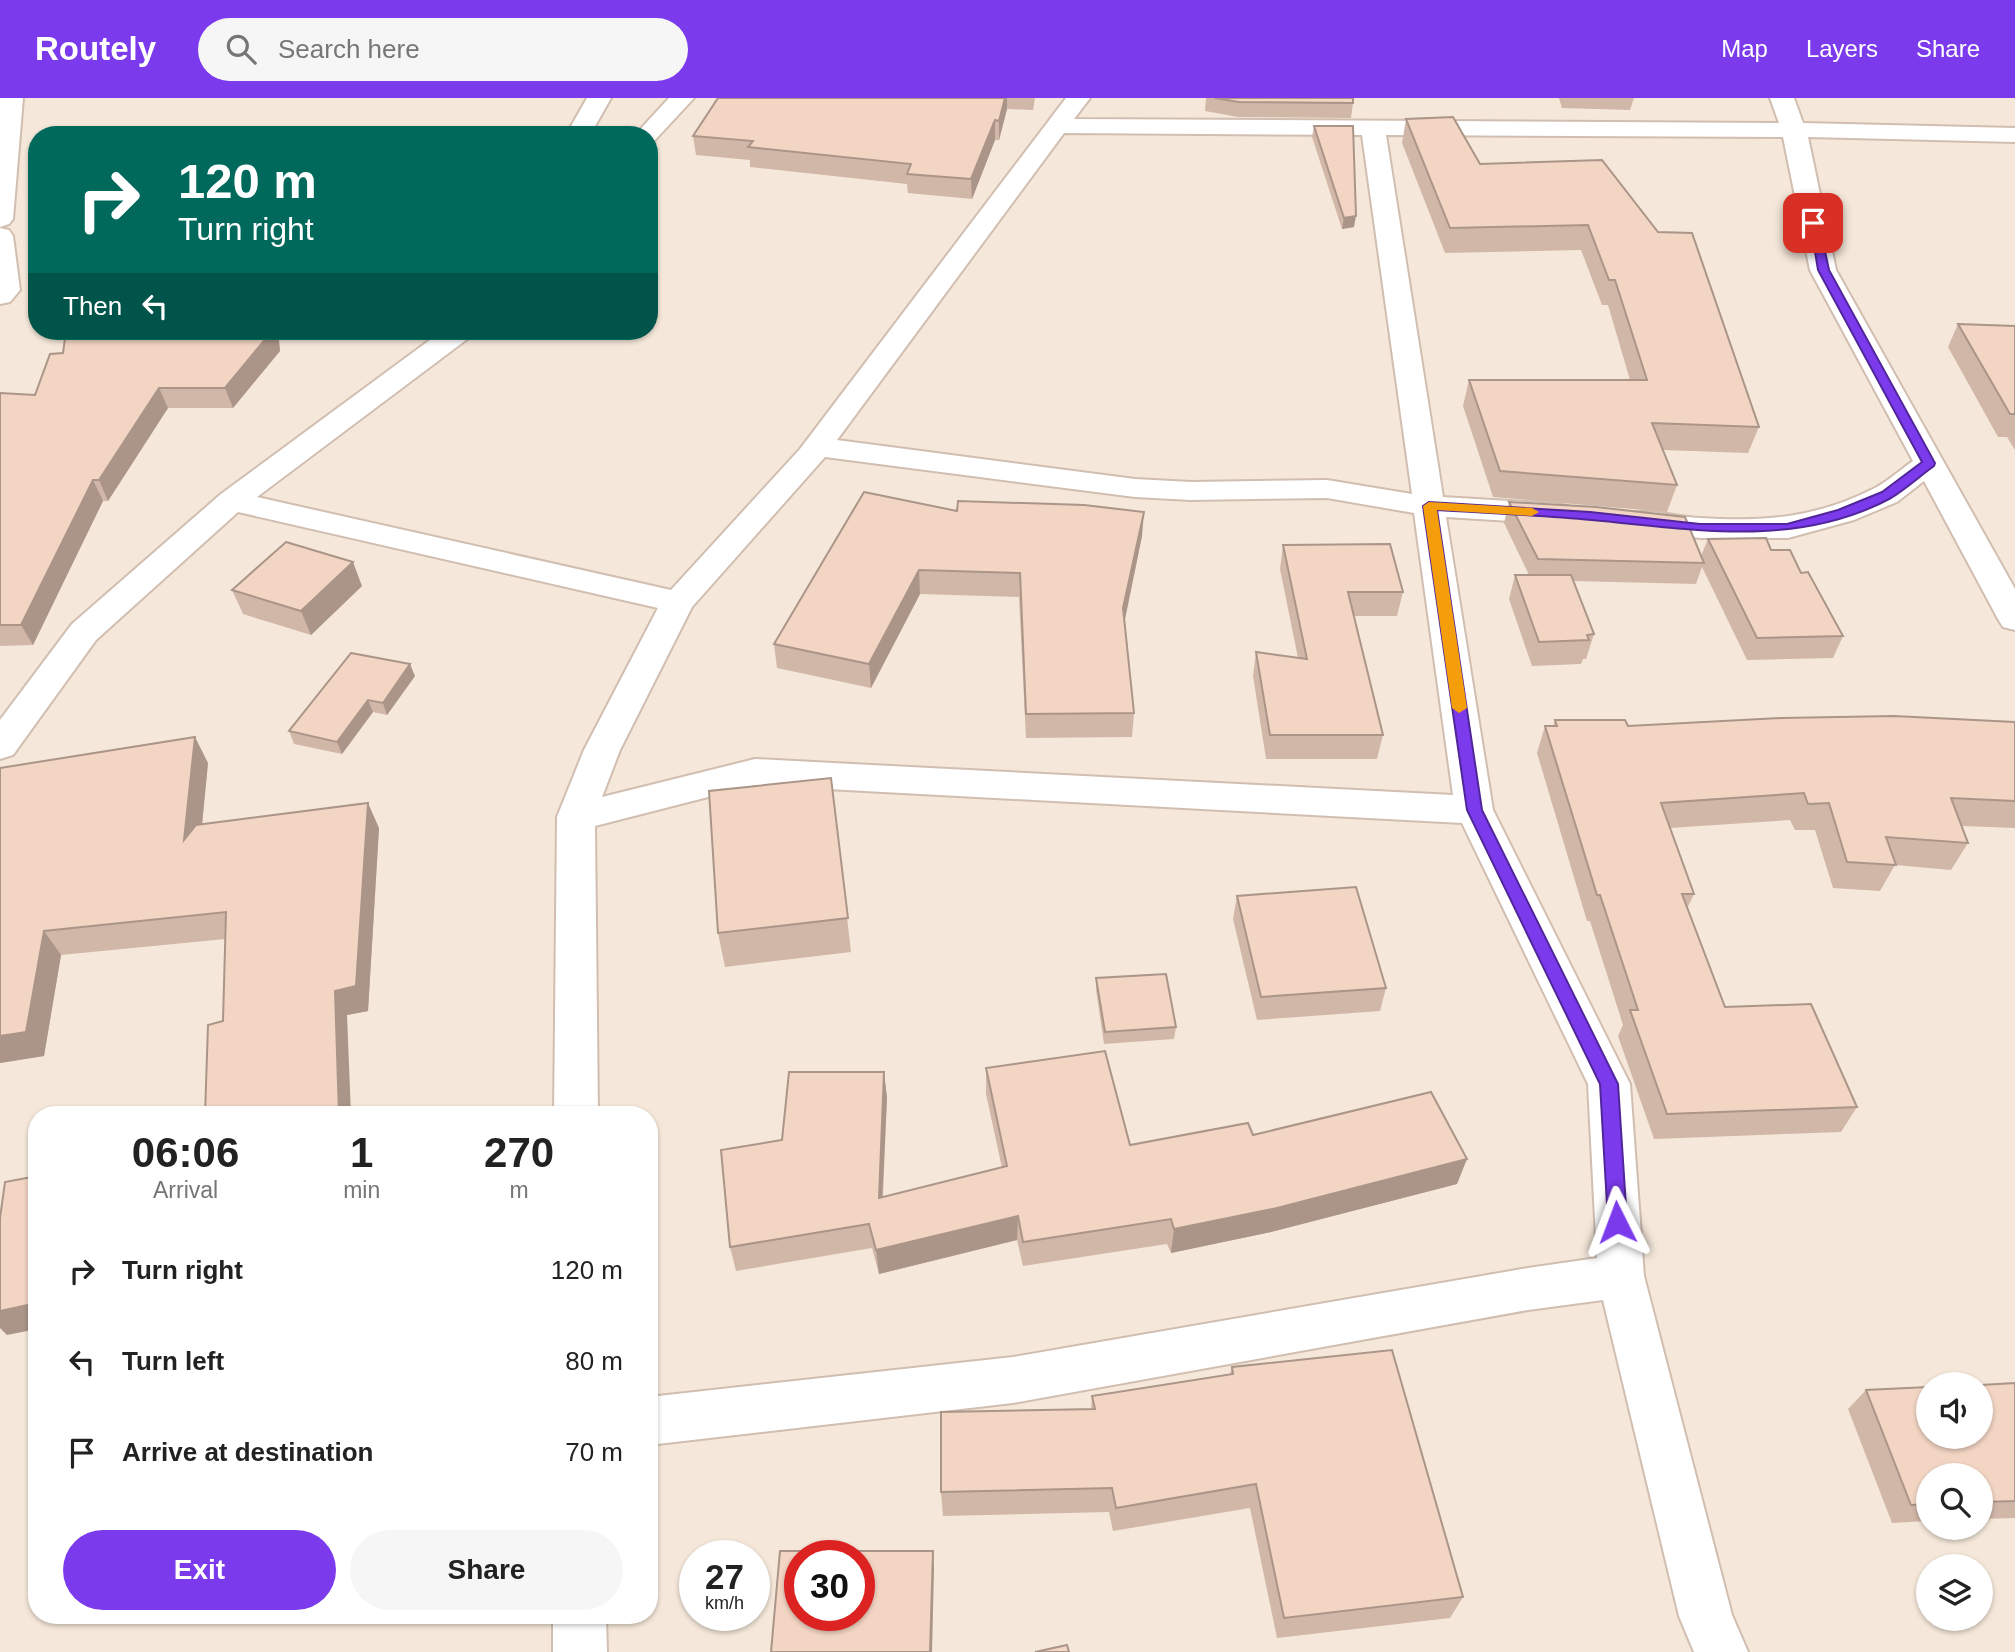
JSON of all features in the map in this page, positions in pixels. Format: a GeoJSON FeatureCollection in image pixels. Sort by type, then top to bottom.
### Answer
{"type":"FeatureCollection","features":[{"type":"Feature","properties":{"kind":"street"},"geometry":{"type":"LineString","coordinates":[[0,219],[11,98]]}},
{"type":"Feature","properties":{"kind":"street"},"geometry":{"type":"LineString","coordinates":[[585,126],[599,98]]}},
{"type":"Feature","properties":{"kind":"street"},"geometry":{"type":"LineString","coordinates":[[655,126],[682,98]]}},
{"type":"Feature","properties":{"kind":"street"},"geometry":{"type":"LineString","coordinates":[[576,1106],[576,817],[601,750],[678,602],[818,447],[1078,98]]}},
{"type":"Feature","properties":{"kind":"street"},"geometry":{"type":"LineString","coordinates":[[1782,98],[1794,130],[1823,270],[1929,463],[2007,591],[2015,619]]}},
{"type":"Feature","properties":{"kind":"street"},"geometry":{"type":"LineString","coordinates":[[1057,126],[1794,130],[2015,135]]}},
{"type":"Feature","properties":{"kind":"street"},"geometry":{"type":"LineString","coordinates":[[1373,128],[1474,810],[1609,1084],[1621,1276],[1706,1616],[1721,1652]]}},
{"type":"Feature","properties":{"kind":"street"},"geometry":{"type":"LineString","coordinates":[[0,236],[6,290],[0,296]]}},
{"type":"Feature","properties":{"kind":"street"},"geometry":{"type":"LineString","coordinates":[[0,746],[84,632],[232,501],[448,340]]}},
{"type":"Feature","properties":{"kind":"street"},"geometry":{"type":"LineString","coordinates":[[818,447],[1135,488],[1191,491],[1327,489],[1429,506],[1597,516],[1700,528],[1787,528],[1843,513],[1886,495],[1929,463]]}},
{"type":"Feature","properties":{"kind":"street"},"geometry":{"type":"LineString","coordinates":[[232,501],[678,602]]}},
{"type":"Feature","properties":{"kind":"street"},"geometry":{"type":"LineString","coordinates":[[0,696],[36,697]]}},
{"type":"Feature","properties":{"kind":"street"},"geometry":{"type":"LineString","coordinates":[[576,817],[755,772],[1474,810]]}},
{"type":"Feature","properties":{"kind":"street"},"geometry":{"type":"LineString","coordinates":[[658,1420],[1013,1380],[1502,1294],[1621,1276]]}},
{"type":"Feature","properties":{"kind":"street"},"geometry":{"type":"LineString","coordinates":[[579,1624],[580,1652]]}},
{"type":"Feature","properties":{"kind":"shaded area"},"geometry":{"type":"Polygon","coordinates":[[[0,98],[2015,98],[2015,1652],[0,1652],[0,98]]]}},
{"type":"Feature","properties":{"kind":"building"},"geometry":{"type":"Polygon","coordinates":[[[718,98],[1005,98],[999,121],[995,120],[971,179],[907,174],[911,164],[748,147],[753,141],[693,136],[718,98]]]}},
{"type":"Feature","properties":{"kind":"building"},"geometry":{"type":"Polygon","coordinates":[[[1215,98],[1353,98],[1353,103],[1239,102],[1215,98]]]}},
{"type":"Feature","properties":{"kind":"building"},"geometry":{"type":"Polygon","coordinates":[[[1453,117],[1480,164],[1602,160],[1658,232],[1692,233],[1759,427],[1652,423],[1677,485],[1500,471],[1469,380],[1647,380],[1615,280],[1609,280],[1588,225],[1450,228],[1406,119],[1453,117]]]}},
{"type":"Feature","properties":{"kind":"building"},"geometry":{"type":"Polygon","coordinates":[[[1314,126],[1353,126],[1356,216],[1344,218],[1314,126]]]}},
{"type":"Feature","properties":{"kind":"building"},"geometry":{"type":"Polygon","coordinates":[[[1958,324],[2015,326],[2015,414],[2010,414],[1958,324]]]}},
{"type":"Feature","properties":{"kind":"building"},"geometry":{"type":"Polygon","coordinates":[[[65,340],[265,340],[225,388],[159,388],[99,480],[93,480],[21,625],[0,625],[0,393],[35,395],[50,354],[63,353],[65,340]]]}},
{"type":"Feature","properties":{"kind":"building"},"geometry":{"type":"Polygon","coordinates":[[[864,492],[957,511],[958,501],[1084,505],[1144,512],[1123,608],[1134,713],[1026,714],[1020,573],[919,570],[869,664],[774,644],[864,492]]]}},
{"type":"Feature","properties":{"kind":"building"},"geometry":{"type":"Polygon","coordinates":[[[1509,502],[1596,507],[1685,517],[1704,563],[1538,559],[1509,502]]]}},
{"type":"Feature","properties":{"kind":"building"},"geometry":{"type":"Polygon","coordinates":[[[1766,538],[1771,550],[1790,550],[1801,573],[1808,572],[1843,636],[1757,638],[1708,539],[1766,538]]]}},
{"type":"Feature","properties":{"kind":"building"},"geometry":{"type":"Polygon","coordinates":[[[286,542],[353,562],[301,611],[232,590],[286,542]]]}},
{"type":"Feature","properties":{"kind":"building"},"geometry":{"type":"Polygon","coordinates":[[[1390,544],[1403,592],[1348,592],[1383,735],[1270,735],[1256,652],[1307,659],[1283,545],[1390,544]]]}},
{"type":"Feature","properties":{"kind":"building"},"geometry":{"type":"Polygon","coordinates":[[[1515,575],[1571,575],[1594,634],[1587,635],[1589,640],[1539,642],[1515,575]]]}},
{"type":"Feature","properties":{"kind":"building"},"geometry":{"type":"Polygon","coordinates":[[[351,653],[410,664],[383,703],[368,700],[337,742],[289,731],[351,653]]]}},
{"type":"Feature","properties":{"kind":"building"},"geometry":{"type":"Polygon","coordinates":[[[1894,716],[2015,722],[2015,801],[1951,798],[1968,843],[1886,837],[1896,865],[1847,862],[1829,803],[1808,804],[1804,793],[1661,803],[1694,894],[1682,894],[1725,1007],[1811,1004],[1857,1107],[1667,1114],[1630,1010],[1638,1010],[1600,895],[1597,895],[1545,726],[1557,726],[1555,720],[1625,720],[1628,726],[1782,718],[1894,716]]]}},
{"type":"Feature","properties":{"kind":"building"},"geometry":{"type":"Polygon","coordinates":[[[195,737],[184,840],[196,825],[368,803],[356,986],[335,991],[339,1106],[205,1106],[208,1025],[223,1021],[226,912],[44,931],[26,1032],[0,1036],[0,768],[195,737]]]}},
{"type":"Feature","properties":{"kind":"building"},"geometry":{"type":"Polygon","coordinates":[[[831,778],[848,918],[718,933],[709,791],[831,778]]]}},
{"type":"Feature","properties":{"kind":"building"},"geometry":{"type":"Polygon","coordinates":[[[1356,887],[1386,988],[1261,997],[1237,896],[1356,887]]]}},
{"type":"Feature","properties":{"kind":"building"},"geometry":{"type":"Polygon","coordinates":[[[1166,974],[1176,1027],[1105,1032],[1096,978],[1166,974]]]}},
{"type":"Feature","properties":{"kind":"building"},"geometry":{"type":"Polygon","coordinates":[[[1105,1051],[1130,1145],[1248,1123],[1253,1135],[1431,1092],[1467,1159],[1277,1208],[1174,1229],[1171,1219],[1023,1242],[1018,1216],[876,1250],[869,1224],[730,1247],[721,1150],[782,1140],[789,1072],[884,1072],[879,1198],[1007,1166],[986,1068],[1105,1051]]]}},
{"type":"Feature","properties":{"kind":"building"},"geometry":{"type":"Polygon","coordinates":[[[28,1178],[28,1305],[0,1311],[0,1218],[5,1182],[28,1178]]]}},
{"type":"Feature","properties":{"kind":"building"},"geometry":{"type":"Polygon","coordinates":[[[1392,1350],[1463,1597],[1284,1618],[1256,1484],[1116,1508],[1112,1488],[941,1492],[941,1412],[1095,1409],[1092,1396],[1233,1374],[1232,1367],[1392,1350]]]}},
{"type":"Feature","properties":{"kind":"building"},"geometry":{"type":"Polygon","coordinates":[[[2015,1383],[2015,1501],[1993,1502],[1993,1463],[1916,1463],[1916,1505],[1911,1505],[1866,1390],[1916,1388],[1916,1449],[1993,1449],[1993,1384],[2015,1383]]]}},
{"type":"Feature","properties":{"kind":"building"},"geometry":{"type":"Polygon","coordinates":[[[780,1551],[784,1551],[784,1631],[875,1631],[875,1551],[933,1551],[930,1652],[771,1652],[780,1551]]]}},
{"type":"Feature","properties":{"kind":"building"},"geometry":{"type":"Polygon","coordinates":[[[1067,1645],[1069,1652],[1035,1652],[1067,1645]]]}},
{"type":"Feature","properties":{"kind":"slow traffic"},"geometry":{"type":"LineString","coordinates":[[1459,708],[1429,506],[1532,512]]}},
{"type":"Feature","properties":{"kind":"route"},"geometry":{"type":"LineString","coordinates":[[1617,1222],[1609,1084],[1474,810],[1429,506],[1590,516],[1700,528],[1787,528],[1843,513],[1886,495],[1929,463],[1823,270],[1813,223]]}}]}
